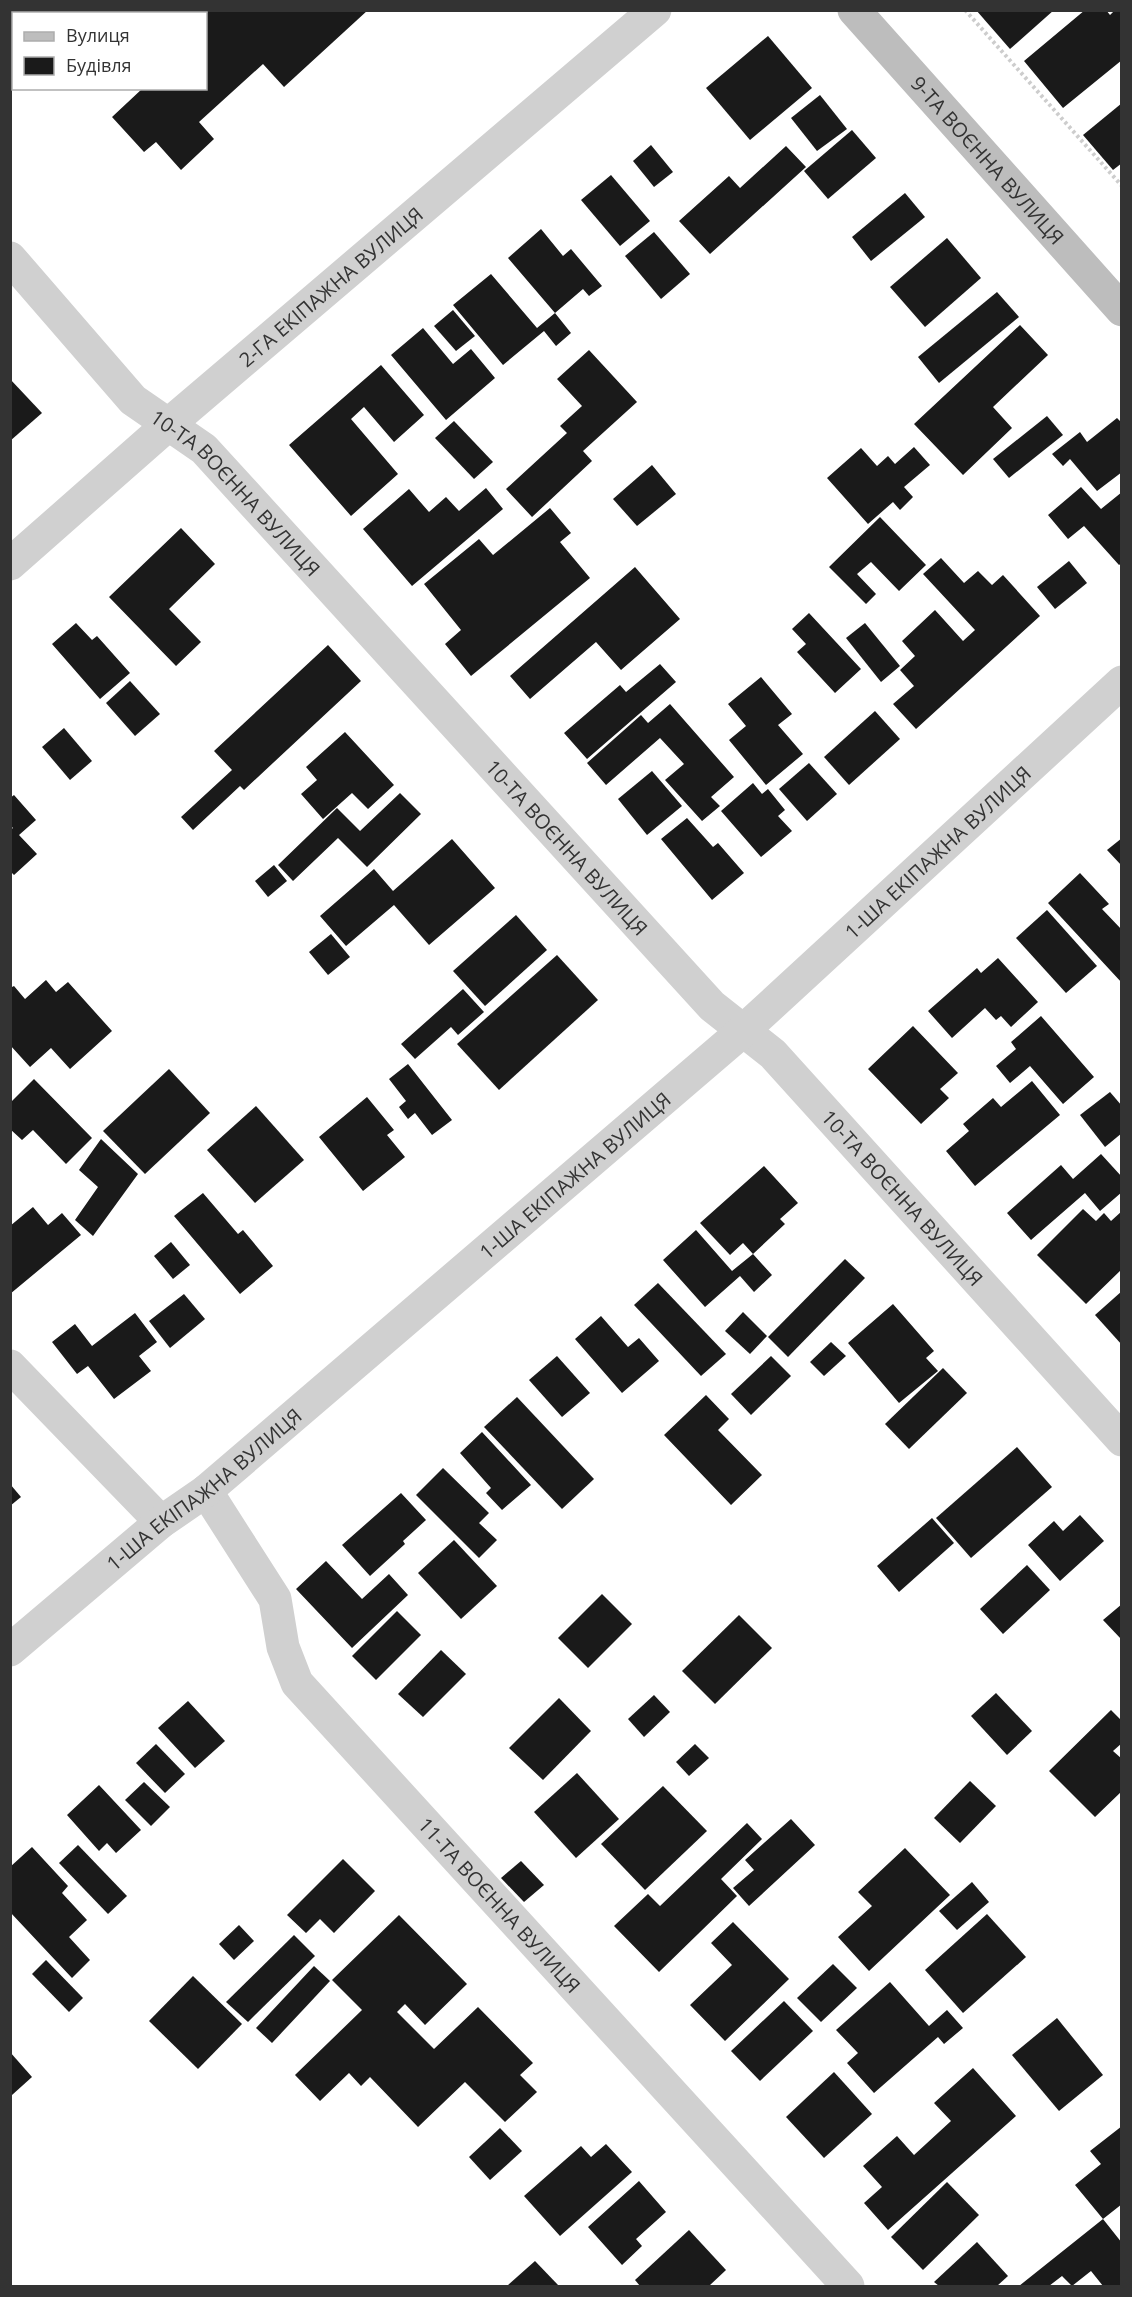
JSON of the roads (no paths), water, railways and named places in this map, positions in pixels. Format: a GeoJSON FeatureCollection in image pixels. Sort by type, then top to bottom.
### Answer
{"type":"FeatureCollection","features":[{"type":"Feature","properties":{"kind":"street","name":"2-ГА ЕКІПАЖНА ВУЛИЦЯ"},"geometry":{"type":"LineString","coordinates":[[10,564],[169,424],[655,10]]}},
{"type":"Feature","properties":{"kind":"street","name":"9-ТА ВОЄННА ВУЛИЦЯ"},"geometry":{"type":"LineString","coordinates":[[854,10],[1122,310]]}},
{"type":"Feature","properties":{"kind":"street","name":"10-ТА ВОЄННА ВУЛИЦЯ"},"geometry":{"type":"LineString","coordinates":[[10,258],[133,400],[204,449],[712,1006],[774,1054],[1122,1440]]}},
{"type":"Feature","properties":{"kind":"street","name":"1-ША ЕКІПАЖНА ВУЛИЦЯ"},"geometry":{"type":"LineString","coordinates":[[10,1650],[161,1522],[206,1491],[744,1030],[1122,682]]}},
{"type":"Feature","properties":{"kind":"street"},"geometry":{"type":"LineString","coordinates":[[10,1366],[161,1522]]}},
{"type":"Feature","properties":{"kind":"street","name":"11-ТА ВОЄННА ВУЛИЦЯ"},"geometry":{"type":"LineString","coordinates":[[206,1491],[275,1599],[283,1647],[297,1683],[848,2286]]}}]}
